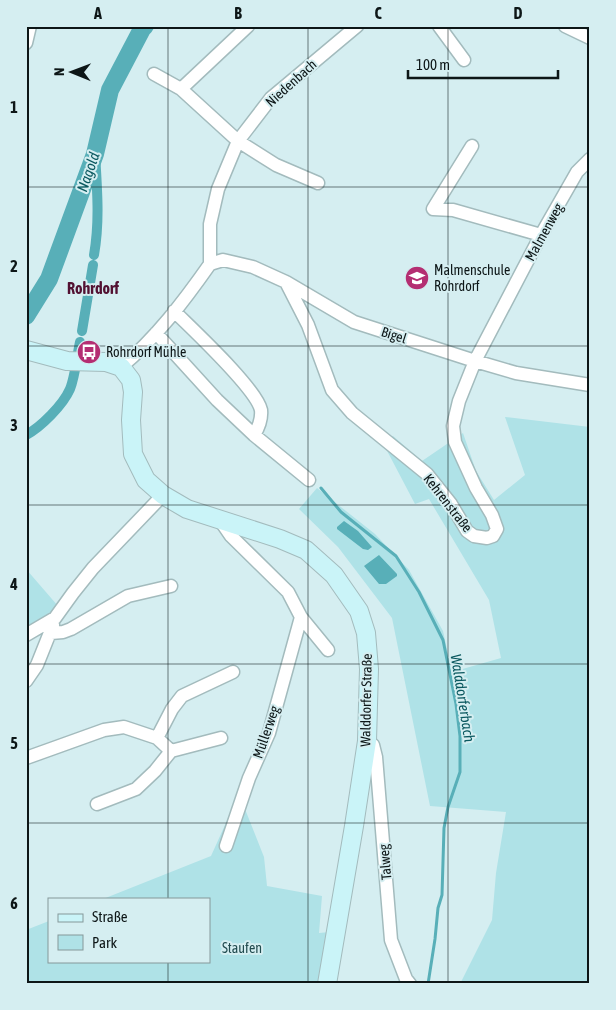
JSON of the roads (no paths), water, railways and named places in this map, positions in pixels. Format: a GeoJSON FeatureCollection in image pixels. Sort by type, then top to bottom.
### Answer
{"type":"FeatureCollection","features":[{"type":"Feature","properties":{"kind":"street"},"geometry":{"type":"LineString","coordinates":[[26,43],[30,26]]}},
{"type":"Feature","properties":{"kind":"street"},"geometry":{"type":"LineString","coordinates":[[181,89],[248,26]]}},
{"type":"Feature","properties":{"kind":"street","name":"Niedenbach"},"geometry":{"type":"LineString","coordinates":[[210,264],[210,224],[218,189],[238,141],[271,98],[357,26]]}},
{"type":"Feature","properties":{"kind":"street"},"geometry":{"type":"LineString","coordinates":[[439,26],[464,60]]}},
{"type":"Feature","properties":{"kind":"street"},"geometry":{"type":"LineString","coordinates":[[565,26],[590,38]]}},
{"type":"Feature","properties":{"kind":"street"},"geometry":{"type":"LineString","coordinates":[[154,74],[181,89],[238,141],[276,166],[318,183]]}},
{"type":"Feature","properties":{"kind":"street"},"geometry":{"type":"LineString","coordinates":[[472,146],[433,209],[454,210],[541,235]]}},
{"type":"Feature","properties":{"kind":"street","name":"Malmenweg"},"geometry":{"type":"LineString","coordinates":[[475,361],[541,235],[577,172],[590,159]]}},
{"type":"Feature","properties":{"kind":"street","name":"Bigel"},"geometry":{"type":"LineString","coordinates":[[210,264],[223,260],[254,267],[286,282],[354,322],[475,361],[516,372],[590,385]]}},
{"type":"Feature","properties":{"kind":"street"},"geometry":{"type":"LineString","coordinates":[[26,350],[67,361],[106,362],[121,367],[143,348],[156,333],[210,264]]}},
{"type":"Feature","properties":{"kind":"street","name":"Kehrenstraße"},"geometry":{"type":"LineString","coordinates":[[286,282],[308,325],[332,390],[352,413],[427,474],[451,504],[468,531],[474,536],[487,538],[493,536],[497,529],[492,515],[476,488],[455,442],[453,426],[459,401],[475,361]]}},
{"type":"Feature","properties":{"kind":"street"},"geometry":{"type":"LineString","coordinates":[[174,311],[230,368],[252,394],[260,408],[261,419],[254,435]]}},
{"type":"Feature","properties":{"kind":"street"},"geometry":{"type":"LineString","coordinates":[[156,333],[217,400],[254,435],[309,480]]}},
{"type":"Feature","properties":{"kind":"street","name":"Walddorfer Straße"},"geometry":{"type":"LineString","coordinates":[[121,367],[131,380],[133,392],[131,420],[133,454],[146,480],[163,495],[187,509],[280,539],[306,550],[334,575],[359,611],[366,634],[369,669],[367,741],[327,984]]}},
{"type":"Feature","properties":{"kind":"street"},"geometry":{"type":"LineString","coordinates":[[26,681],[51,633],[55,618],[73,592],[93,568],[163,495]]}},
{"type":"Feature","properties":{"kind":"street"},"geometry":{"type":"LineString","coordinates":[[220,520],[230,536],[288,592],[301,617],[328,650]]}},
{"type":"Feature","properties":{"kind":"street"},"geometry":{"type":"LineString","coordinates":[[51,633],[71,629],[128,596],[171,586]]}},
{"type":"Feature","properties":{"kind":"street","name":"Müllerweg"},"geometry":{"type":"LineString","coordinates":[[226,846],[249,778],[269,733],[301,617]]}},
{"type":"Feature","properties":{"kind":"street"},"geometry":{"type":"LineString","coordinates":[[26,635],[55,618]]}},
{"type":"Feature","properties":{"kind":"street"},"geometry":{"type":"LineString","coordinates":[[156,738],[172,709],[182,696],[233,672]]}},
{"type":"Feature","properties":{"kind":"street"},"geometry":{"type":"LineString","coordinates":[[26,758],[104,730],[124,727],[156,738],[171,751]]}},
{"type":"Feature","properties":{"kind":"street"},"geometry":{"type":"LineString","coordinates":[[97,804],[136,789],[155,771],[171,751],[222,738]]}},
{"type":"Feature","properties":{"kind":"street","name":"Talweg"},"geometry":{"type":"LineString","coordinates":[[367,741],[373,745],[376,757],[391,940],[406,979],[410,984]]}},
{"type":"Feature","properties":{"kind":"waterway","name":"Nagold"},"geometry":{"type":"LineString","coordinates":[[26,316],[49,279],[95,154],[110,90],[145,26]]}},
{"type":"Feature","properties":{"kind":"waterway"},"geometry":{"type":"LineString","coordinates":[[94,255],[97,217],[95,154]]}},
{"type":"Feature","properties":{"kind":"waterway"},"geometry":{"type":"LineString","coordinates":[[82,331],[93,265]]}},
{"type":"Feature","properties":{"kind":"waterway"},"geometry":{"type":"LineString","coordinates":[[26,435],[51,415],[67,395],[73,379],[80,342]]}},
{"type":"Feature","properties":{"kind":"waterway","name":"Walddorferbach"},"geometry":{"type":"LineString","coordinates":[[321,488],[341,512],[396,556],[419,592],[443,640],[456,704],[460,736],[460,772],[448,807],[444,828],[442,895],[438,908],[428,984]]}},
{"type":"Feature","properties":{"kind":"place","name":"Malmenschule Rohrdorf"},"geometry":{"type":"Point","coordinates":[417,278]}},
{"type":"Feature","properties":{"kind":"place","name":"Rohrdorf Mühle"},"geometry":{"type":"Point","coordinates":[89,352]}},
{"type":"Feature","properties":{"kind":"district","name":"Rohrdorf"},"geometry":{"type":"Point","coordinates":[93,288]}},
{"type":"Feature","properties":{"kind":"park label","name":"Staufen"},"geometry":{"type":"Point","coordinates":[242,948]}}]}
